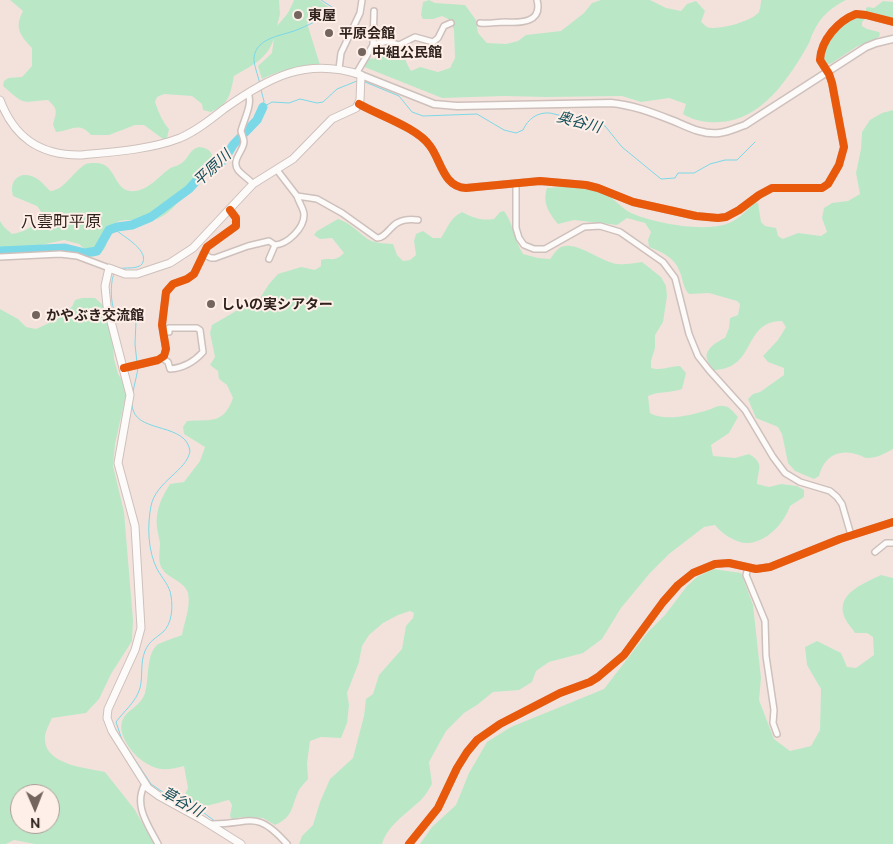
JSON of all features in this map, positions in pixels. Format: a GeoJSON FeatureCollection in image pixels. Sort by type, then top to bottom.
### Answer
{"type":"FeatureCollection","features":[{"type":"Feature","properties":{"kind":"main road"},"geometry":{"type":"LineString","coordinates":[[0,100],[9,120],[25,138],[48,151],[79,155],[148,146],[180,138],[206,123],[262,84],[293,71],[316,68],[339,69],[359,74],[359,104],[352,111],[332,119],[300,154],[254,184],[200,242],[170,263],[137,274],[125,274],[113,270],[106,278],[106,297],[130,395],[118,463],[135,526],[141,628],[139,641],[111,701],[107,718],[117,742],[144,784],[159,796],[214,824],[241,844]]}},
{"type":"Feature","properties":{"kind":"street"},"geometry":{"type":"LineString","coordinates":[[339,69],[341,53],[360,13],[362,0]]}},
{"type":"Feature","properties":{"kind":"street"},"geometry":{"type":"LineString","coordinates":[[480,23],[503,22],[517,24],[527,21],[537,13],[537,0]]}},
{"type":"Feature","properties":{"kind":"street"},"geometry":{"type":"LineString","coordinates":[[374,11],[373,45],[359,74],[434,104],[457,106],[619,104],[643,109],[703,132],[718,133],[731,131],[745,125],[866,47],[893,39]]}},
{"type":"Feature","properties":{"kind":"street"},"geometry":{"type":"LineString","coordinates":[[359,104],[425,139],[435,153],[448,180],[458,187],[466,188],[540,181],[586,185],[633,202],[696,216],[726,217],[740,210],[759,195],[772,188],[825,187],[839,165],[844,147],[832,83],[820,60],[823,44],[832,33],[856,14],[893,22]]}},
{"type":"Feature","properties":{"kind":"street"},"geometry":{"type":"LineString","coordinates":[[373,45],[387,41],[399,45],[416,37],[433,42],[438,38],[444,26],[451,23]]}},
{"type":"Feature","properties":{"kind":"street"},"geometry":{"type":"LineString","coordinates":[[248,93],[250,104],[242,135],[243,145],[237,157],[236,166],[254,184]]}},
{"type":"Feature","properties":{"kind":"street"},"geometry":{"type":"LineString","coordinates":[[275,245],[286,241],[303,223],[304,216],[304,210],[297,196],[277,170]]}},
{"type":"Feature","properties":{"kind":"street"},"geometry":{"type":"LineString","coordinates":[[516,183],[516,228],[519,238],[524,245],[534,249],[545,249],[584,227],[600,226],[620,232],[663,262],[675,278],[698,356],[708,370],[745,410],[778,465],[785,473],[800,482],[830,491],[837,498],[842,504],[851,535]]}},
{"type":"Feature","properties":{"kind":"street"},"geometry":{"type":"LineString","coordinates":[[297,196],[317,200],[342,213],[380,239],[396,224],[408,219],[418,220]]}},
{"type":"Feature","properties":{"kind":"street"},"geometry":{"type":"LineString","coordinates":[[162,358],[166,349],[162,325],[166,292],[173,284],[187,279],[194,274],[210,244],[236,226],[236,218],[230,210]]}},
{"type":"Feature","properties":{"kind":"street"},"geometry":{"type":"LineString","coordinates":[[203,254],[215,258],[266,241],[272,241],[275,245]]}},
{"type":"Feature","properties":{"kind":"street"},"geometry":{"type":"LineString","coordinates":[[269,259],[275,245]]}},
{"type":"Feature","properties":{"kind":"street"},"geometry":{"type":"LineString","coordinates":[[0,257],[68,255],[90,260],[113,270]]}},
{"type":"Feature","properties":{"kind":"street"},"geometry":{"type":"LineString","coordinates":[[124,368],[162,358],[168,362],[170,369],[180,369],[203,352],[200,330],[197,328],[169,328],[169,332]]}},
{"type":"Feature","properties":{"kind":"street"},"geometry":{"type":"LineString","coordinates":[[409,844],[438,808],[457,768],[477,740],[500,724],[560,693],[590,682],[598,676],[624,655],[663,602],[694,573],[715,564],[729,563],[748,568],[770,567],[851,535],[893,522]]}},
{"type":"Feature","properties":{"kind":"street"},"geometry":{"type":"LineString","coordinates":[[875,552],[886,543],[893,543]]}},
{"type":"Feature","properties":{"kind":"street"},"geometry":{"type":"LineString","coordinates":[[886,550],[893,543]]}},
{"type":"Feature","properties":{"kind":"street"},"geometry":{"type":"LineString","coordinates":[[748,568],[746,575],[765,621],[766,656],[773,705],[773,723],[777,734]]}},
{"type":"Feature","properties":{"kind":"street"},"geometry":{"type":"LineString","coordinates":[[144,784],[140,792],[140,807],[158,844]]}},
{"type":"Feature","properties":{"kind":"street"},"geometry":{"type":"LineString","coordinates":[[214,824],[260,821],[269,826],[287,844]]}},
{"type":"Feature","properties":{"kind":"green space"},"geometry":{"type":"Polygon","coordinates":[[[10,0],[279,0],[280,14],[277,26],[288,13],[294,0],[319,0],[331,9],[307,23],[320,65],[291,69],[262,79],[258,66],[272,53],[274,38],[263,57],[234,76],[226,102],[217,109],[211,112],[203,110],[202,104],[192,96],[164,94],[157,97],[156,106],[169,129],[167,138],[163,139],[144,125],[135,125],[109,135],[91,135],[82,128],[56,132],[53,125],[56,114],[55,109],[48,100],[28,102],[20,100],[3,86],[4,81],[8,78],[22,77],[32,66],[32,48],[24,39],[19,27],[23,11],[10,0]]]}},
{"type":"Feature","properties":{"kind":"green space"},"geometry":{"type":"Polygon","coordinates":[[[429,0],[435,3],[465,5],[476,20],[478,33],[487,43],[506,44],[518,41],[526,35],[561,31],[584,13],[592,3],[601,0],[650,0],[666,8],[681,11],[687,4],[696,1],[705,11],[701,22],[707,27],[718,28],[750,19],[759,12],[761,0],[846,0],[836,5],[823,17],[792,71],[773,95],[749,114],[735,119],[715,122],[701,121],[683,114],[686,104],[669,98],[641,102],[622,96],[442,98],[362,66],[367,58],[374,59],[378,57],[377,43],[385,41],[394,49],[400,49],[411,71],[420,67],[438,72],[450,68],[455,58],[454,30],[450,20],[442,16],[433,19],[423,19],[421,15],[423,2],[429,0]]]}},
{"type":"Feature","properties":{"kind":"green space"},"geometry":{"type":"Polygon","coordinates":[[[883,1],[893,2],[893,20],[866,12],[866,8],[874,8],[883,1]]]}},
{"type":"Feature","properties":{"kind":"green space"},"geometry":{"type":"Polygon","coordinates":[[[858,16],[865,16],[866,18],[862,22],[862,26],[879,32],[879,37],[856,47],[832,63],[824,63],[824,48],[832,34],[845,23],[858,16]]]}},
{"type":"Feature","properties":{"kind":"green space"},"geometry":{"type":"Polygon","coordinates":[[[893,110],[893,449],[873,458],[865,458],[852,453],[833,455],[821,469],[819,476],[814,479],[795,471],[788,463],[782,434],[778,427],[756,418],[748,399],[784,375],[784,368],[768,362],[763,356],[778,340],[786,327],[782,321],[769,323],[761,329],[754,336],[737,362],[728,368],[714,370],[708,360],[708,352],[715,343],[725,338],[730,318],[738,315],[740,304],[737,301],[709,293],[689,294],[679,269],[673,260],[649,247],[648,240],[651,232],[645,223],[627,218],[617,225],[574,220],[558,224],[547,208],[545,198],[547,188],[591,187],[602,191],[631,213],[641,217],[680,226],[694,227],[719,226],[729,223],[755,202],[758,203],[761,222],[765,226],[776,228],[778,236],[783,239],[798,233],[821,236],[827,232],[822,218],[824,208],[832,203],[848,201],[860,194],[856,173],[862,132],[870,120],[882,113],[893,110]]]}},
{"type":"Feature","properties":{"kind":"green space"},"geometry":{"type":"Polygon","coordinates":[[[199,147],[210,152],[213,156],[213,163],[201,172],[175,206],[162,217],[154,220],[125,220],[113,224],[106,229],[106,246],[102,252],[93,257],[79,244],[64,240],[36,246],[0,248],[0,221],[12,234],[22,232],[30,227],[42,213],[37,206],[13,196],[13,184],[18,177],[28,175],[33,177],[50,191],[60,188],[86,164],[101,164],[111,170],[124,189],[136,191],[151,184],[169,169],[185,160],[192,151],[199,147]]]}},
{"type":"Feature","properties":{"kind":"green space"},"geometry":{"type":"Polygon","coordinates":[[[504,211],[523,254],[550,259],[561,247],[574,246],[604,260],[618,264],[642,262],[661,277],[666,286],[667,296],[663,322],[655,335],[655,348],[651,368],[659,369],[680,366],[686,373],[682,389],[648,396],[650,413],[663,417],[678,417],[719,406],[728,407],[738,417],[729,433],[711,445],[713,456],[735,458],[749,454],[759,464],[757,484],[769,487],[781,484],[797,486],[804,490],[804,497],[790,506],[784,519],[769,535],[756,542],[744,543],[735,540],[715,525],[704,527],[669,554],[650,573],[621,608],[602,639],[583,653],[549,662],[536,671],[532,682],[519,690],[493,692],[464,713],[446,731],[429,762],[432,784],[421,800],[388,831],[382,844],[299,844],[302,836],[313,825],[330,779],[353,758],[364,716],[366,699],[373,694],[379,675],[402,649],[406,626],[413,618],[414,613],[410,611],[383,623],[369,635],[362,646],[359,662],[347,693],[349,705],[347,723],[341,738],[321,737],[310,741],[307,763],[308,779],[299,790],[291,812],[285,819],[275,825],[263,818],[242,817],[232,819],[230,816],[232,805],[229,800],[205,806],[190,803],[183,799],[188,788],[184,766],[161,769],[145,763],[136,756],[125,741],[121,724],[125,715],[143,698],[149,661],[153,649],[158,644],[182,635],[187,614],[189,598],[186,589],[165,573],[160,564],[157,516],[161,500],[170,484],[184,482],[200,461],[205,447],[184,434],[183,427],[187,421],[209,420],[220,417],[225,413],[233,398],[227,385],[219,379],[218,371],[210,365],[215,357],[210,333],[212,325],[236,311],[248,307],[260,298],[278,274],[301,267],[315,270],[321,266],[321,260],[335,259],[341,256],[344,253],[332,238],[320,239],[314,235],[317,231],[338,219],[371,241],[393,244],[397,255],[403,261],[410,260],[416,255],[414,241],[416,234],[423,231],[433,238],[441,238],[452,220],[462,212],[478,219],[489,220],[494,219],[500,212],[504,211]]]}},
{"type":"Feature","properties":{"kind":"green space"},"geometry":{"type":"Polygon","coordinates":[[[82,298],[95,298],[104,306],[113,340],[114,359],[126,395],[115,444],[113,466],[124,512],[133,620],[132,641],[111,674],[99,699],[86,713],[52,718],[45,740],[47,748],[52,755],[60,760],[78,767],[105,772],[135,810],[154,844],[35,844],[14,840],[6,844],[0,844],[0,309],[18,319],[26,327],[36,329],[49,323],[58,313],[72,307],[75,300],[82,298]]]}},
{"type":"Feature","properties":{"kind":"green space"},"geometry":{"type":"Polygon","coordinates":[[[713,569],[741,573],[753,605],[761,678],[759,700],[774,739],[790,751],[811,746],[820,730],[821,689],[807,665],[805,647],[817,641],[841,653],[847,667],[856,668],[874,655],[873,637],[867,633],[855,633],[844,616],[844,601],[860,585],[881,575],[893,578],[893,844],[420,844],[432,827],[456,805],[469,773],[487,742],[511,727],[604,689],[648,632],[665,615],[687,586],[697,577],[713,569]]]}},
{"type":"Feature","properties":{"kind":"waterway","name":"平原川"},"geometry":{"type":"LineString","coordinates":[[260,84],[254,61],[258,48],[262,43],[304,27],[321,19],[335,9],[321,0]]}},
{"type":"Feature","properties":{"kind":"waterway","name":"奥谷川"},"geometry":{"type":"LineString","coordinates":[[261,90],[264,101],[263,107],[272,102],[289,103],[300,99],[317,103],[323,102],[337,89],[357,81]]}},
{"type":"Feature","properties":{"kind":"waterway","name":"奥谷川"},"geometry":{"type":"LineString","coordinates":[[365,82],[399,96],[412,112],[423,116],[477,114],[504,130],[516,133],[523,130],[534,117],[545,113],[605,126],[622,147],[661,179],[675,178],[678,173],[694,173],[710,164],[725,160],[737,160],[755,142]]}},
{"type":"Feature","properties":{"kind":"waterway","name":"平原川"},"geometry":{"type":"LineString","coordinates":[[0,251],[65,248],[85,253],[97,251],[109,230],[132,225],[151,217],[189,189],[207,169],[224,160],[233,145],[257,120],[263,107]]}},
{"type":"Feature","properties":{"kind":"waterway"},"geometry":{"type":"LineString","coordinates":[[113,228],[138,247],[143,257],[143,263],[135,268],[118,269]]}},
{"type":"Feature","properties":{"kind":"waterway"},"geometry":{"type":"LineString","coordinates":[[114,274],[111,295],[113,307],[118,315],[125,314],[136,321],[135,344],[137,363]]}},
{"type":"Feature","properties":{"kind":"waterway"},"geometry":{"type":"LineString","coordinates":[[138,367],[132,400],[133,410],[137,417],[153,426],[180,436],[187,442],[190,451],[183,465],[154,497],[150,514],[150,546],[157,569],[170,592],[172,605],[170,620],[166,629],[147,648],[143,656],[141,683],[138,693],[116,722],[122,740],[151,784],[170,797],[204,813],[216,822]]}},
{"type":"Feature","properties":{"kind":"waterway","name":"草谷川"},"geometry":{"type":"LineString","coordinates":[[221,826],[228,832]]}},
{"type":"Feature","properties":{"kind":"cycle path"},"geometry":{"type":"LineString","coordinates":[[359,104],[417,133],[430,146],[447,178],[458,186],[466,188],[540,181],[586,185],[633,202],[696,216],[726,217],[772,188],[822,188],[828,184],[839,165],[844,147],[832,83],[829,74],[820,60],[824,45],[837,26],[856,14],[893,22]]}},
{"type":"Feature","properties":{"kind":"cycle path"},"geometry":{"type":"LineString","coordinates":[[124,368],[158,360],[164,356],[166,349],[162,325],[166,292],[173,284],[187,279],[194,274],[207,247],[236,226],[236,218],[230,210]]}},
{"type":"Feature","properties":{"kind":"cycle path"},"geometry":{"type":"LineString","coordinates":[[409,844],[438,808],[457,768],[477,740],[500,724],[560,693],[590,682],[598,677],[624,655],[663,602],[678,585],[693,573],[715,564],[729,563],[756,569],[770,567],[840,539],[893,522]]}},
{"type":"Feature","properties":{"kind":"place","name":"東屋"},"geometry":{"type":"Point","coordinates":[298,15]}},
{"type":"Feature","properties":{"kind":"place","name":"平原会館"},"geometry":{"type":"Point","coordinates":[329,33]}},
{"type":"Feature","properties":{"kind":"place","name":"中組公民館"},"geometry":{"type":"Point","coordinates":[362,52]}},
{"type":"Feature","properties":{"kind":"place","name":"しいの実シアター"},"geometry":{"type":"Point","coordinates":[211,304]}},
{"type":"Feature","properties":{"kind":"place","name":"かやぶき交流館"},"geometry":{"type":"Point","coordinates":[36,315]}},
{"type":"Feature","properties":{"kind":"district","name":"八雲町平原"},"geometry":{"type":"Point","coordinates":[61,222]}}]}
